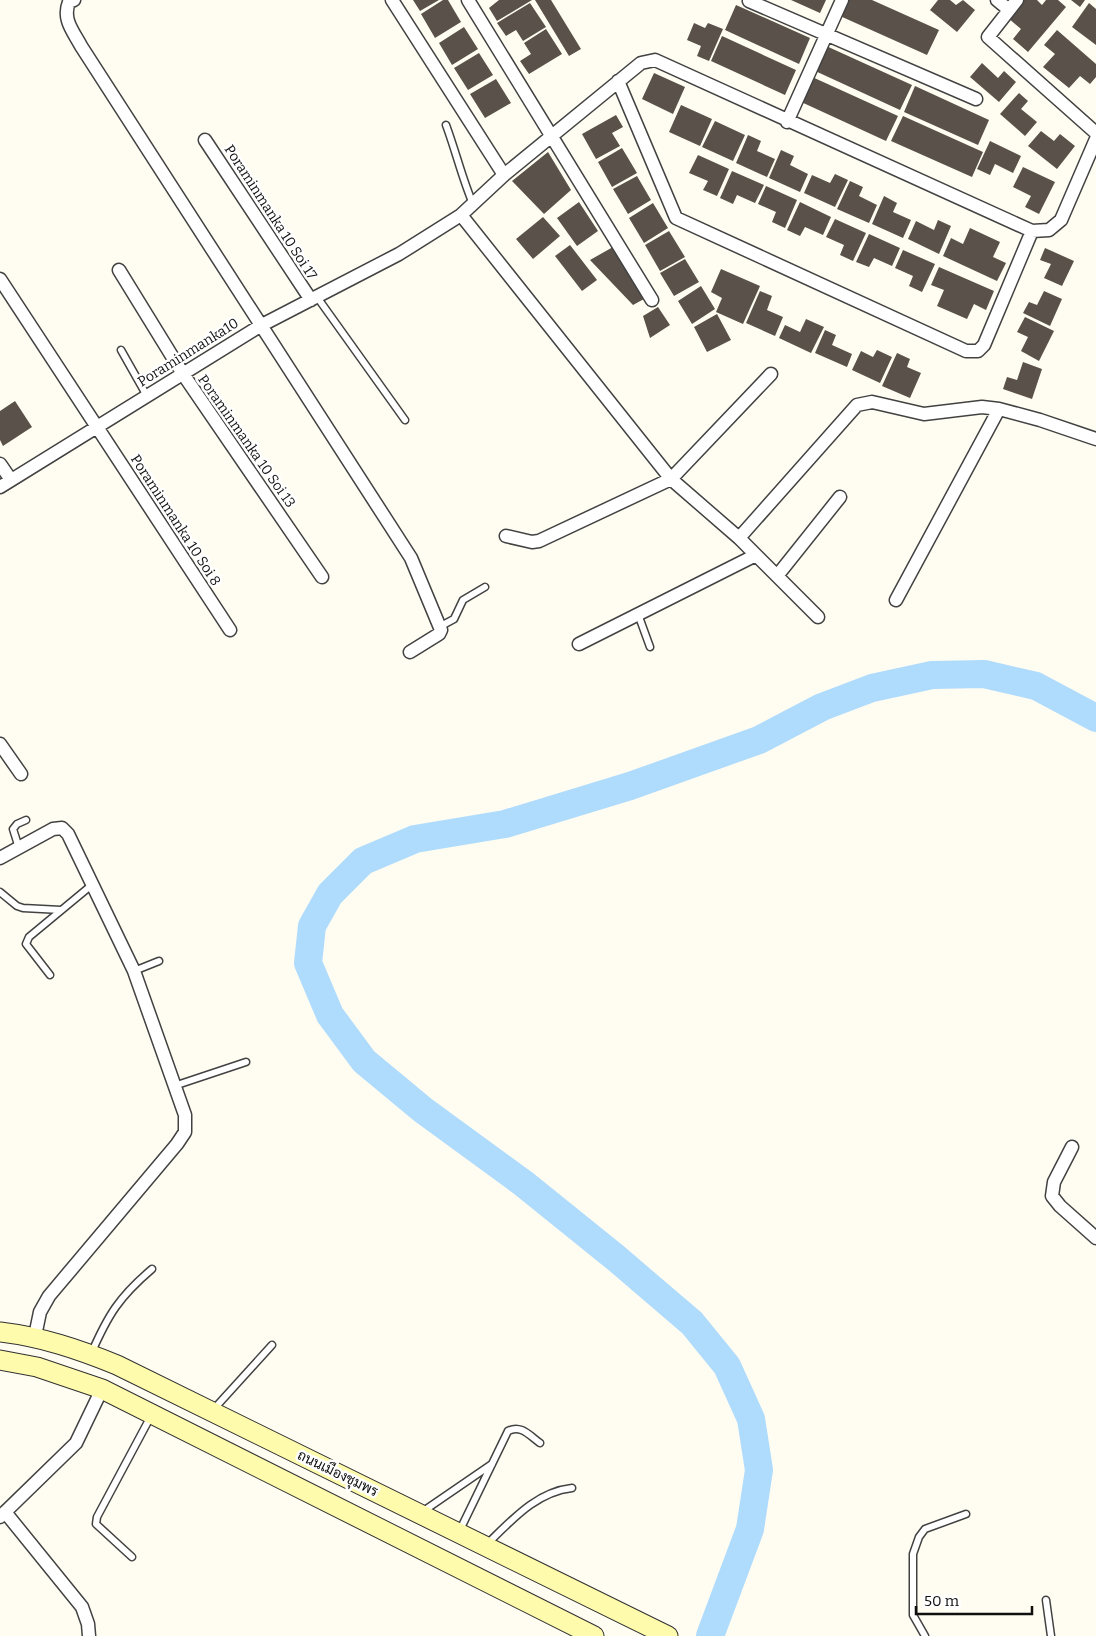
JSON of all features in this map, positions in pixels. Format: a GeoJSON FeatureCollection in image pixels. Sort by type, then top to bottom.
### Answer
{"type":"FeatureCollection","features":[{"type":"Feature","properties":{"kind":"main road","name":"ถนนเมืองชุมพร"},"geometry":{"type":"LineString","coordinates":[[0,1332],[35,1336],[91,1354],[212,1411],[668,1636]]}},
{"type":"Feature","properties":{"kind":"main road"},"geometry":{"type":"LineString","coordinates":[[0,1360],[37,1367],[102,1389],[594,1636]]}},
{"type":"Feature","properties":{"kind":"street"},"geometry":{"type":"LineString","coordinates":[[74,0],[69,2],[66,10],[67,21],[81,46],[411,558],[442,630],[439,634],[410,652]]}},
{"type":"Feature","properties":{"kind":"street"},"geometry":{"type":"LineString","coordinates":[[392,0],[504,175]]}},
{"type":"Feature","properties":{"kind":"street"},"geometry":{"type":"LineString","coordinates":[[468,0],[652,300]]}},
{"type":"Feature","properties":{"kind":"street"},"geometry":{"type":"LineString","coordinates":[[787,122],[842,0]]}},
{"type":"Feature","properties":{"kind":"street"},"geometry":{"type":"LineString","coordinates":[[997,0],[1013,5],[988,37],[1096,133]]}},
{"type":"Feature","properties":{"kind":"street"},"geometry":{"type":"LineString","coordinates":[[749,1],[976,99]]}},
{"type":"Feature","properties":{"kind":"street","name":"Poraminmanka10"},"geometry":{"type":"LineString","coordinates":[[0,487],[260,326],[399,254],[461,215],[550,135],[641,63],[655,60],[787,122],[1032,231]]}},
{"type":"Feature","properties":{"kind":"street"},"geometry":{"type":"LineString","coordinates":[[618,81],[676,218],[966,351],[978,351],[984,345],[1032,231],[1049,230],[1061,220],[1093,152],[1096,139]]}},
{"type":"Feature","properties":{"kind":"street","name":"Poraminmanka 10 Soi 17"},"geometry":{"type":"LineString","coordinates":[[205,140],[314,299]]}},
{"type":"Feature","properties":{"kind":"street"},"geometry":{"type":"LineString","coordinates":[[461,215],[672,478],[739,538],[754,556],[818,618]]}},
{"type":"Feature","properties":{"kind":"street","name":"Poraminmanka 10 Soi 13"},"geometry":{"type":"LineString","coordinates":[[119,270],[182,374],[322,577]]}},
{"type":"Feature","properties":{"kind":"street","name":"Poraminmanka 10 Soi 8"},"geometry":{"type":"LineString","coordinates":[[0,279],[230,630]]}},
{"type":"Feature","properties":{"kind":"street"},"geometry":{"type":"LineString","coordinates":[[506,536],[532,542],[539,541],[672,478],[771,374]]}},
{"type":"Feature","properties":{"kind":"street"},"geometry":{"type":"LineString","coordinates":[[739,538],[857,405],[872,402],[924,414],[982,406],[1040,420],[1096,439]]}},
{"type":"Feature","properties":{"kind":"street"},"geometry":{"type":"LineString","coordinates":[[896,600],[999,409]]}},
{"type":"Feature","properties":{"kind":"street"},"geometry":{"type":"LineString","coordinates":[[0,464],[11,480]]}},
{"type":"Feature","properties":{"kind":"street"},"geometry":{"type":"LineString","coordinates":[[776,576],[840,497]]}},
{"type":"Feature","properties":{"kind":"street"},"geometry":{"type":"LineString","coordinates":[[579,644],[754,556]]}},
{"type":"Feature","properties":{"kind":"street"},"geometry":{"type":"LineString","coordinates":[[0,744],[20,774]]}},
{"type":"Feature","properties":{"kind":"street"},"geometry":{"type":"LineString","coordinates":[[0,858],[53,829],[62,828],[68,834],[94,883],[134,971],[185,1115],[185,1132],[177,1144],[49,1296],[40,1312],[35,1336]]}},
{"type":"Feature","properties":{"kind":"street"},"geometry":{"type":"LineString","coordinates":[[1072,1147],[1054,1182],[1052,1196],[1096,1238]]}},
{"type":"Feature","properties":{"kind":"street"},"geometry":{"type":"LineString","coordinates":[[89,1636],[88,1624],[82,1607],[2,1514],[76,1443],[102,1389]]}},
{"type":"Feature","properties":{"kind":"lane"},"geometry":{"type":"LineString","coordinates":[[446,125],[456,153],[460,173],[473,204]]}},
{"type":"Feature","properties":{"kind":"lane"},"geometry":{"type":"LineString","coordinates":[[314,299],[404,420]]}},
{"type":"Feature","properties":{"kind":"lane"},"geometry":{"type":"LineString","coordinates":[[121,350],[147,396]]}},
{"type":"Feature","properties":{"kind":"lane"},"geometry":{"type":"LineString","coordinates":[[441,626],[454,619],[463,600],[485,587]]}},
{"type":"Feature","properties":{"kind":"lane"},"geometry":{"type":"LineString","coordinates":[[638,614],[650,647]]}},
{"type":"Feature","properties":{"kind":"lane"},"geometry":{"type":"LineString","coordinates":[[19,848],[13,829],[17,824],[26,820]]}},
{"type":"Feature","properties":{"kind":"lane"},"geometry":{"type":"LineString","coordinates":[[50,975],[26,944],[29,937],[94,883]]}},
{"type":"Feature","properties":{"kind":"lane"},"geometry":{"type":"LineString","coordinates":[[0,892],[17,906],[23,908],[61,910]]}},
{"type":"Feature","properties":{"kind":"lane"},"geometry":{"type":"LineString","coordinates":[[134,971],[159,961]]}},
{"type":"Feature","properties":{"kind":"lane"},"geometry":{"type":"LineString","coordinates":[[174,1086],[246,1062]]}},
{"type":"Feature","properties":{"kind":"lane"},"geometry":{"type":"LineString","coordinates":[[91,1354],[108,1316],[127,1290],[152,1269]]}},
{"type":"Feature","properties":{"kind":"lane"},"geometry":{"type":"LineString","coordinates":[[212,1411],[272,1345]]}},
{"type":"Feature","properties":{"kind":"lane"},"geometry":{"type":"LineString","coordinates":[[132,1557],[96,1524],[97,1517],[152,1414]]}},
{"type":"Feature","properties":{"kind":"lane"},"geometry":{"type":"LineString","coordinates":[[459,1533],[508,1431],[514,1428],[521,1428],[540,1443]]}},
{"type":"Feature","properties":{"kind":"lane"},"geometry":{"type":"LineString","coordinates":[[420,1514],[493,1463]]}},
{"type":"Feature","properties":{"kind":"lane"},"geometry":{"type":"LineString","coordinates":[[486,1546],[514,1518],[546,1494],[572,1488]]}},
{"type":"Feature","properties":{"kind":"lane"},"geometry":{"type":"LineString","coordinates":[[925,1636],[913,1616],[913,1554],[919,1537],[925,1529],[966,1514]]}},
{"type":"Feature","properties":{"kind":"lane"},"geometry":{"type":"LineString","coordinates":[[1046,1600],[1051,1636]]}},
{"type":"Feature","properties":{"kind":"building"},"geometry":{"type":"Polygon","coordinates":[[[413,0],[439,0],[420,11],[413,0]]]}},
{"type":"Feature","properties":{"kind":"building"},"geometry":{"type":"Polygon","coordinates":[[[443,0],[448,0],[461,22],[435,38],[421,14],[443,0]]]}},
{"type":"Feature","properties":{"kind":"building"},"geometry":{"type":"Polygon","coordinates":[[[499,0],[532,0],[497,21],[489,8],[499,0]]]}},
{"type":"Feature","properties":{"kind":"building"},"geometry":{"type":"Polygon","coordinates":[[[535,0],[551,0],[581,49],[569,56],[535,0]]]}},
{"type":"Feature","properties":{"kind":"building"},"geometry":{"type":"Polygon","coordinates":[[[791,0],[826,0],[820,13],[791,0]]]}},
{"type":"Feature","properties":{"kind":"building"},"geometry":{"type":"Polygon","coordinates":[[[847,0],[872,0],[939,30],[927,55],[840,16],[847,0]]]}},
{"type":"Feature","properties":{"kind":"building"},"geometry":{"type":"Polygon","coordinates":[[[938,0],[950,0],[956,5],[963,0],[975,10],[957,32],[930,10],[938,0]]]}},
{"type":"Feature","properties":{"kind":"building"},"geometry":{"type":"Polygon","coordinates":[[[1024,0],[1037,0],[1042,5],[1046,0],[1058,0],[1066,7],[1028,52],[1013,39],[1021,29],[1008,18],[1024,0]]]}},
{"type":"Feature","properties":{"kind":"building"},"geometry":{"type":"Polygon","coordinates":[[[1071,0],[1085,0],[1080,7],[1071,0]]]}},
{"type":"Feature","properties":{"kind":"building"},"geometry":{"type":"Polygon","coordinates":[[[530,3],[546,27],[523,41],[516,30],[506,36],[497,23],[530,3]]]}},
{"type":"Feature","properties":{"kind":"building"},"geometry":{"type":"Polygon","coordinates":[[[1089,3],[1096,9],[1096,45],[1072,27],[1089,3]]]}},
{"type":"Feature","properties":{"kind":"building"},"geometry":{"type":"Polygon","coordinates":[[[736,5],[810,38],[799,64],[725,30],[736,5]]]}},
{"type":"Feature","properties":{"kind":"building"},"geometry":{"type":"Polygon","coordinates":[[[694,23],[705,28],[708,23],[723,29],[709,61],[697,56],[701,46],[687,40],[694,23]]]}},
{"type":"Feature","properties":{"kind":"building"},"geometry":{"type":"Polygon","coordinates":[[[464,27],[478,49],[452,65],[439,43],[464,27]]]}},
{"type":"Feature","properties":{"kind":"building"},"geometry":{"type":"Polygon","coordinates":[[[546,29],[562,54],[529,74],[520,61],[531,54],[524,43],[546,29]]]}},
{"type":"Feature","properties":{"kind":"building"},"geometry":{"type":"Polygon","coordinates":[[[1057,30],[1096,64],[1096,77],[1090,84],[1080,76],[1069,88],[1043,67],[1055,54],[1044,45],[1057,30]]]}},
{"type":"Feature","properties":{"kind":"building"},"geometry":{"type":"Polygon","coordinates":[[[722,36],[796,70],[785,95],[711,61],[722,36]]]}},
{"type":"Feature","properties":{"kind":"building"},"geometry":{"type":"Polygon","coordinates":[[[824,45],[912,85],[900,110],[813,70],[824,45]]]}},
{"type":"Feature","properties":{"kind":"building"},"geometry":{"type":"Polygon","coordinates":[[[479,53],[493,75],[468,90],[454,68],[479,53]]]}},
{"type":"Feature","properties":{"kind":"building"},"geometry":{"type":"Polygon","coordinates":[[[982,63],[998,78],[1004,71],[1016,82],[999,102],[970,77],[982,63]]]}},
{"type":"Feature","properties":{"kind":"building"},"geometry":{"type":"Polygon","coordinates":[[[654,73],[685,87],[673,114],[642,99],[654,73]]]}},
{"type":"Feature","properties":{"kind":"building"},"geometry":{"type":"Polygon","coordinates":[[[810,76],[898,116],[886,141],[799,101],[810,76]]]}},
{"type":"Feature","properties":{"kind":"building"},"geometry":{"type":"Polygon","coordinates":[[[496,79],[511,103],[485,118],[470,94],[496,79]]]}},
{"type":"Feature","properties":{"kind":"building"},"geometry":{"type":"Polygon","coordinates":[[[915,86],[989,120],[978,145],[904,112],[915,86]]]}},
{"type":"Feature","properties":{"kind":"building"},"geometry":{"type":"Polygon","coordinates":[[[1019,93],[1028,101],[1021,109],[1037,122],[1025,136],[1000,114],[1019,93]]]}},
{"type":"Feature","properties":{"kind":"building"},"geometry":{"type":"Polygon","coordinates":[[[681,105],[712,119],[700,146],[669,132],[681,105]]]}},
{"type":"Feature","properties":{"kind":"building"},"geometry":{"type":"Polygon","coordinates":[[[616,115],[623,127],[612,133],[620,146],[596,159],[582,134],[616,115]]]}},
{"type":"Feature","properties":{"kind":"building"},"geometry":{"type":"Polygon","coordinates":[[[903,116],[983,152],[972,177],[891,141],[903,116]]]}},
{"type":"Feature","properties":{"kind":"building"},"geometry":{"type":"Polygon","coordinates":[[[715,121],[745,135],[733,161],[702,147],[715,121]]]}},
{"type":"Feature","properties":{"kind":"building"},"geometry":{"type":"Polygon","coordinates":[[[1041,131],[1054,141],[1060,134],[1075,146],[1057,169],[1028,146],[1041,131]]]}},
{"type":"Feature","properties":{"kind":"building"},"geometry":{"type":"Polygon","coordinates":[[[748,135],[761,141],[757,151],[775,159],[767,177],[736,163],[748,135]]]}},
{"type":"Feature","properties":{"kind":"building"},"geometry":{"type":"Polygon","coordinates":[[[990,141],[1021,156],[1013,173],[995,164],[990,175],[977,169],[990,141]]]}},
{"type":"Feature","properties":{"kind":"building"},"geometry":{"type":"Polygon","coordinates":[[[622,148],[637,173],[612,187],[598,162],[622,148]]]}},
{"type":"Feature","properties":{"kind":"building"},"geometry":{"type":"Polygon","coordinates":[[[781,150],[794,156],[790,165],[808,174],[800,192],[769,178],[781,150]]]}},
{"type":"Feature","properties":{"kind":"building"},"geometry":{"type":"Polygon","coordinates":[[[548,152],[571,190],[544,214],[512,181],[548,152]]]}},
{"type":"Feature","properties":{"kind":"building"},"geometry":{"type":"Polygon","coordinates":[[[698,155],[729,169],[717,196],[703,190],[708,181],[689,173],[698,155]]]}},
{"type":"Feature","properties":{"kind":"building"},"geometry":{"type":"Polygon","coordinates":[[[1023,167],[1055,182],[1039,214],[1025,207],[1031,196],[1013,187],[1023,167]]]}},
{"type":"Feature","properties":{"kind":"building"},"geometry":{"type":"Polygon","coordinates":[[[732,171],[764,185],[755,203],[737,195],[733,204],[720,198],[732,171]]]}},
{"type":"Feature","properties":{"kind":"building"},"geometry":{"type":"Polygon","coordinates":[[[835,174],[848,180],[835,207],[804,193],[812,175],[830,183],[835,174]]]}},
{"type":"Feature","properties":{"kind":"building"},"geometry":{"type":"Polygon","coordinates":[[[637,176],[651,200],[628,214],[613,189],[637,176]]]}},
{"type":"Feature","properties":{"kind":"building"},"geometry":{"type":"Polygon","coordinates":[[[850,181],[863,187],[859,196],[877,205],[869,223],[837,209],[850,181]]]}},
{"type":"Feature","properties":{"kind":"building"},"geometry":{"type":"Polygon","coordinates":[[[766,186],[797,200],[785,228],[772,222],[776,212],[758,204],[766,186]]]}},
{"type":"Feature","properties":{"kind":"building"},"geometry":{"type":"Polygon","coordinates":[[[884,196],[897,203],[893,212],[911,220],[903,238],[872,224],[884,196]]]}},
{"type":"Feature","properties":{"kind":"building"},"geometry":{"type":"Polygon","coordinates":[[[579,202],[598,231],[577,246],[557,218],[579,202]]]}},
{"type":"Feature","properties":{"kind":"building"},"geometry":{"type":"Polygon","coordinates":[[[800,202],[831,217],[823,235],[805,227],[800,236],[787,230],[800,202]]]}},
{"type":"Feature","properties":{"kind":"building"},"geometry":{"type":"Polygon","coordinates":[[[653,203],[668,228],[644,243],[629,218],[653,203]]]}},
{"type":"Feature","properties":{"kind":"building"},"geometry":{"type":"Polygon","coordinates":[[[543,217],[560,236],[533,259],[516,239],[543,217]]]}},
{"type":"Feature","properties":{"kind":"building"},"geometry":{"type":"Polygon","coordinates":[[[835,219],[866,233],[853,261],[840,255],[844,245],[826,237],[835,219]]]}},
{"type":"Feature","properties":{"kind":"building"},"geometry":{"type":"Polygon","coordinates":[[[938,220],[951,226],[939,254],[908,239],[916,221],[934,230],[938,220]]]}},
{"type":"Feature","properties":{"kind":"building"},"geometry":{"type":"Polygon","coordinates":[[[970,228],[1000,242],[993,257],[1006,263],[997,281],[943,256],[951,238],[963,244],[970,228]]]}},
{"type":"Feature","properties":{"kind":"building"},"geometry":{"type":"Polygon","coordinates":[[[669,231],[685,257],[660,271],[645,245],[669,231]]]}},
{"type":"Feature","properties":{"kind":"building"},"geometry":{"type":"Polygon","coordinates":[[[869,234],[900,248],[892,266],[874,258],[869,267],[856,262],[869,234]]]}},
{"type":"Feature","properties":{"kind":"building"},"geometry":{"type":"Polygon","coordinates":[[[570,245],[597,280],[582,291],[555,256],[570,245]]]}},
{"type":"Feature","properties":{"kind":"building"},"geometry":{"type":"Polygon","coordinates":[[[613,247],[644,299],[633,305],[590,260],[613,247]]]}},
{"type":"Feature","properties":{"kind":"building"},"geometry":{"type":"Polygon","coordinates":[[[1045,248],[1074,261],[1062,286],[1044,278],[1051,264],[1040,260],[1045,248]]]}},
{"type":"Feature","properties":{"kind":"building"},"geometry":{"type":"Polygon","coordinates":[[[903,250],[935,264],[922,292],[909,286],[913,276],[895,268],[903,250]]]}},
{"type":"Feature","properties":{"kind":"building"},"geometry":{"type":"Polygon","coordinates":[[[685,259],[699,282],[674,296],[660,273],[685,259]]]}},
{"type":"Feature","properties":{"kind":"building"},"geometry":{"type":"Polygon","coordinates":[[[939,267],[994,291],[986,310],[974,304],[967,319],[937,306],[944,290],[931,285],[939,267]]]}},
{"type":"Feature","properties":{"kind":"building"},"geometry":{"type":"Polygon","coordinates":[[[721,269],[760,286],[743,324],[716,312],[722,298],[711,292],[721,269]]]}},
{"type":"Feature","properties":{"kind":"building"},"geometry":{"type":"Polygon","coordinates":[[[701,286],[715,309],[692,324],[678,301],[701,286]]]}},
{"type":"Feature","properties":{"kind":"building"},"geometry":{"type":"Polygon","coordinates":[[[760,291],[772,296],[767,310],[783,317],[775,336],[746,323],[760,291]]]}},
{"type":"Feature","properties":{"kind":"building"},"geometry":{"type":"Polygon","coordinates":[[[1044,291],[1062,299],[1050,326],[1023,313],[1029,302],[1037,305],[1044,291]]]}},
{"type":"Feature","properties":{"kind":"building"},"geometry":{"type":"Polygon","coordinates":[[[658,307],[670,325],[650,338],[643,316],[658,307]]]}},
{"type":"Feature","properties":{"kind":"building"},"geometry":{"type":"Polygon","coordinates":[[[717,314],[731,340],[707,352],[694,327],[717,314]]]}},
{"type":"Feature","properties":{"kind":"building"},"geometry":{"type":"Polygon","coordinates":[[[1025,317],[1054,331],[1039,361],[1021,351],[1028,337],[1017,332],[1025,317]]]}},
{"type":"Feature","properties":{"kind":"building"},"geometry":{"type":"Polygon","coordinates":[[[806,319],[824,327],[811,353],[779,338],[785,325],[800,332],[806,319]]]}},
{"type":"Feature","properties":{"kind":"building"},"geometry":{"type":"Polygon","coordinates":[[[825,330],[836,335],[832,345],[852,354],[847,367],[815,353],[825,330]]]}},
{"type":"Feature","properties":{"kind":"building"},"geometry":{"type":"Polygon","coordinates":[[[877,350],[892,357],[880,383],[852,370],[861,351],[873,357],[877,350]]]}},
{"type":"Feature","properties":{"kind":"building"},"geometry":{"type":"Polygon","coordinates":[[[897,353],[910,359],[907,367],[921,373],[910,398],[882,386],[897,353]]]}},
{"type":"Feature","properties":{"kind":"building"},"geometry":{"type":"Polygon","coordinates":[[[1023,362],[1042,369],[1032,399],[1003,389],[1007,377],[1017,380],[1023,362]]]}},
{"type":"Feature","properties":{"kind":"building"},"geometry":{"type":"Polygon","coordinates":[[[15,401],[32,427],[3,446],[0,440],[0,411],[15,401]]]}},
{"type":"Feature","properties":{"kind":"waterway"},"geometry":{"type":"LineString","coordinates":[[710,1636],[750,1529],[759,1470],[751,1419],[727,1366],[692,1323],[616,1258],[523,1183],[423,1110],[364,1061],[330,1015],[308,963],[312,926],[330,894],[363,861],[415,839],[505,824],[630,786],[759,740],[822,707],[872,688],[932,675],[984,674],[1036,686],[1096,718]]}}]}
